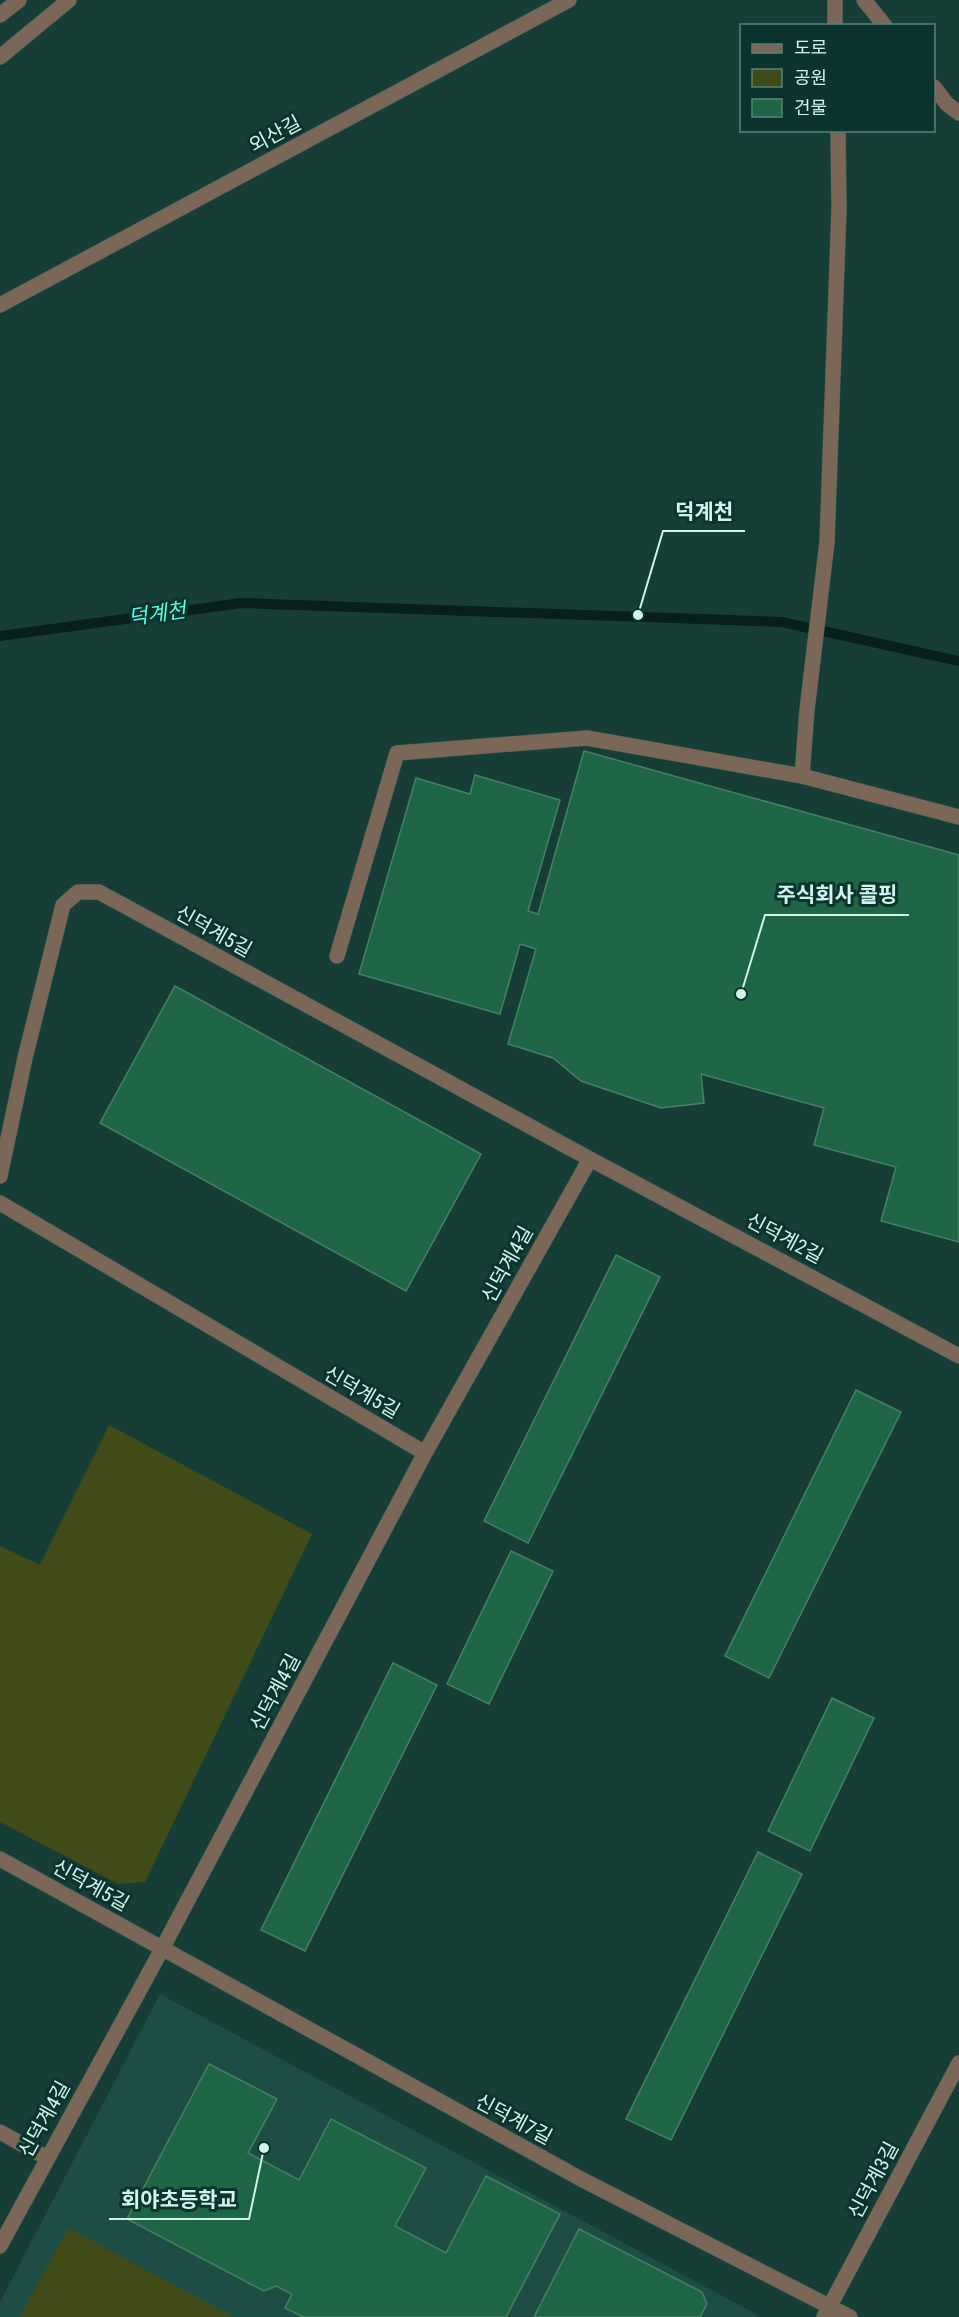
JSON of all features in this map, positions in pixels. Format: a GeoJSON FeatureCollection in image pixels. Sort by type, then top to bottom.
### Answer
{"type":"FeatureCollection","features":[{"type":"Feature","properties":{"kind":"street"},"geometry":{"type":"LineString","coordinates":[[0,15],[19,0]]}},
{"type":"Feature","properties":{"kind":"street"},"geometry":{"type":"LineString","coordinates":[[0,57],[69,0]]}},
{"type":"Feature","properties":{"kind":"street","name":"외산길"},"geometry":{"type":"LineString","coordinates":[[0,305],[570,0]]}},
{"type":"Feature","properties":{"kind":"street"},"geometry":{"type":"LineString","coordinates":[[835,0],[835,24]]}},
{"type":"Feature","properties":{"kind":"street"},"geometry":{"type":"LineString","coordinates":[[864,0],[883,24]]}},
{"type":"Feature","properties":{"kind":"street"},"geometry":{"type":"LineString","coordinates":[[935,89],[947,104],[959,113]]}},
{"type":"Feature","properties":{"kind":"street"},"geometry":{"type":"LineString","coordinates":[[802,776],[807,710],[827,542],[839,210],[838,132]]}},
{"type":"Feature","properties":{"kind":"street"},"geometry":{"type":"LineString","coordinates":[[338,956],[397,753],[587,738],[802,776],[959,817]]}},
{"type":"Feature","properties":{"kind":"street","name":"신덕계5길"},"geometry":{"type":"LineString","coordinates":[[0,1176],[25,1058],[63,905],[78,892],[99,892],[590,1160]]}},
{"type":"Feature","properties":{"kind":"street","name":"신덕계2길"},"geometry":{"type":"LineString","coordinates":[[590,1160],[959,1356]]}},
{"type":"Feature","properties":{"kind":"street","name":"신덕계4길"},"geometry":{"type":"LineString","coordinates":[[0,2246],[162,1949],[425,1453],[590,1160]]}},
{"type":"Feature","properties":{"kind":"street","name":"신덕계5길"},"geometry":{"type":"LineString","coordinates":[[0,1203],[425,1453]]}},
{"type":"Feature","properties":{"kind":"street","name":"신덕계5길"},"geometry":{"type":"LineString","coordinates":[[0,1859],[162,1949]]}},
{"type":"Feature","properties":{"kind":"street","name":"신덕계7길"},"geometry":{"type":"LineString","coordinates":[[162,1949],[826,2312],[850,2317]]}},
{"type":"Feature","properties":{"kind":"street","name":"신덕계3길"},"geometry":{"type":"LineString","coordinates":[[826,2312],[959,2063]]}},
{"type":"Feature","properties":{"kind":"street"},"geometry":{"type":"LineString","coordinates":[[0,2132],[47,2158]]}},
{"type":"Feature","properties":{"kind":"shaded area"},"geometry":{"type":"Polygon","coordinates":[[[160,1994],[758,2315],[757,2317],[0,2317],[0,2302],[160,1994]]]}},
{"type":"Feature","properties":{"kind":"green space"},"geometry":{"type":"Polygon","coordinates":[[[109,1425],[312,1534],[145,1882],[118,1884],[0,1822],[0,1546],[40,1565],[109,1425]]]}},
{"type":"Feature","properties":{"kind":"green space"},"geometry":{"type":"Polygon","coordinates":[[[68,2228],[234,2317],[20,2317],[68,2228]]]}},
{"type":"Feature","properties":{"kind":"building"},"geometry":{"type":"Polygon","coordinates":[[[584,751],[959,855],[959,1242],[881,1221],[896,1167],[814,1145],[824,1108],[701,1074],[704,1103],[661,1108],[581,1081],[553,1058],[508,1044],[536,949],[520,944],[500,1014],[359,974],[416,778],[470,794],[475,775],[560,800],[528,911],[538,914],[584,751]]]}},
{"type":"Feature","properties":{"kind":"building"},"geometry":{"type":"Polygon","coordinates":[[[175,986],[481,1154],[406,1291],[100,1123],[175,986]]]}},
{"type":"Feature","properties":{"kind":"building"},"geometry":{"type":"Polygon","coordinates":[[[616,1255],[660,1277],[528,1543],[484,1521],[616,1255]]]}},
{"type":"Feature","properties":{"kind":"building"},"geometry":{"type":"Polygon","coordinates":[[[856,1390],[901,1412],[769,1678],[725,1656],[856,1390]]]}},
{"type":"Feature","properties":{"kind":"building"},"geometry":{"type":"Polygon","coordinates":[[[511,1551],[553,1571],[489,1704],[447,1684],[511,1551]]]}},
{"type":"Feature","properties":{"kind":"building"},"geometry":{"type":"Polygon","coordinates":[[[393,1663],[437,1685],[305,1951],[261,1930],[393,1663]]]}},
{"type":"Feature","properties":{"kind":"building"},"geometry":{"type":"Polygon","coordinates":[[[832,1698],[874,1718],[810,1851],[768,1831],[832,1698]]]}},
{"type":"Feature","properties":{"kind":"building"},"geometry":{"type":"Polygon","coordinates":[[[758,1852],[802,1874],[671,2140],[626,2119],[758,1852]]]}},
{"type":"Feature","properties":{"kind":"building"},"geometry":{"type":"Polygon","coordinates":[[[209,2064],[277,2099],[248,2153],[299,2180],[331,2119],[426,2168],[395,2226],[446,2253],[486,2176],[560,2214],[506,2317],[303,2317],[285,2308],[292,2294],[276,2286],[264,2291],[127,2219],[209,2064]]]}},
{"type":"Feature","properties":{"kind":"building"},"geometry":{"type":"Polygon","coordinates":[[[579,2229],[702,2292],[707,2304],[700,2317],[534,2317],[579,2229]]]}},
{"type":"Feature","properties":{"kind":"waterway","name":"덕계천"},"geometry":{"type":"LineString","coordinates":[[0,636],[242,603],[782,622],[959,661]]}},
{"type":"Feature","properties":{"kind":"place","name":"덕계천"},"geometry":{"type":"Point","coordinates":[638,615]}},
{"type":"Feature","properties":{"kind":"place","name":"주식회사 콜핑"},"geometry":{"type":"Point","coordinates":[741,994]}},
{"type":"Feature","properties":{"kind":"place","name":"회야초등학교"},"geometry":{"type":"Point","coordinates":[264,2148]}}]}
